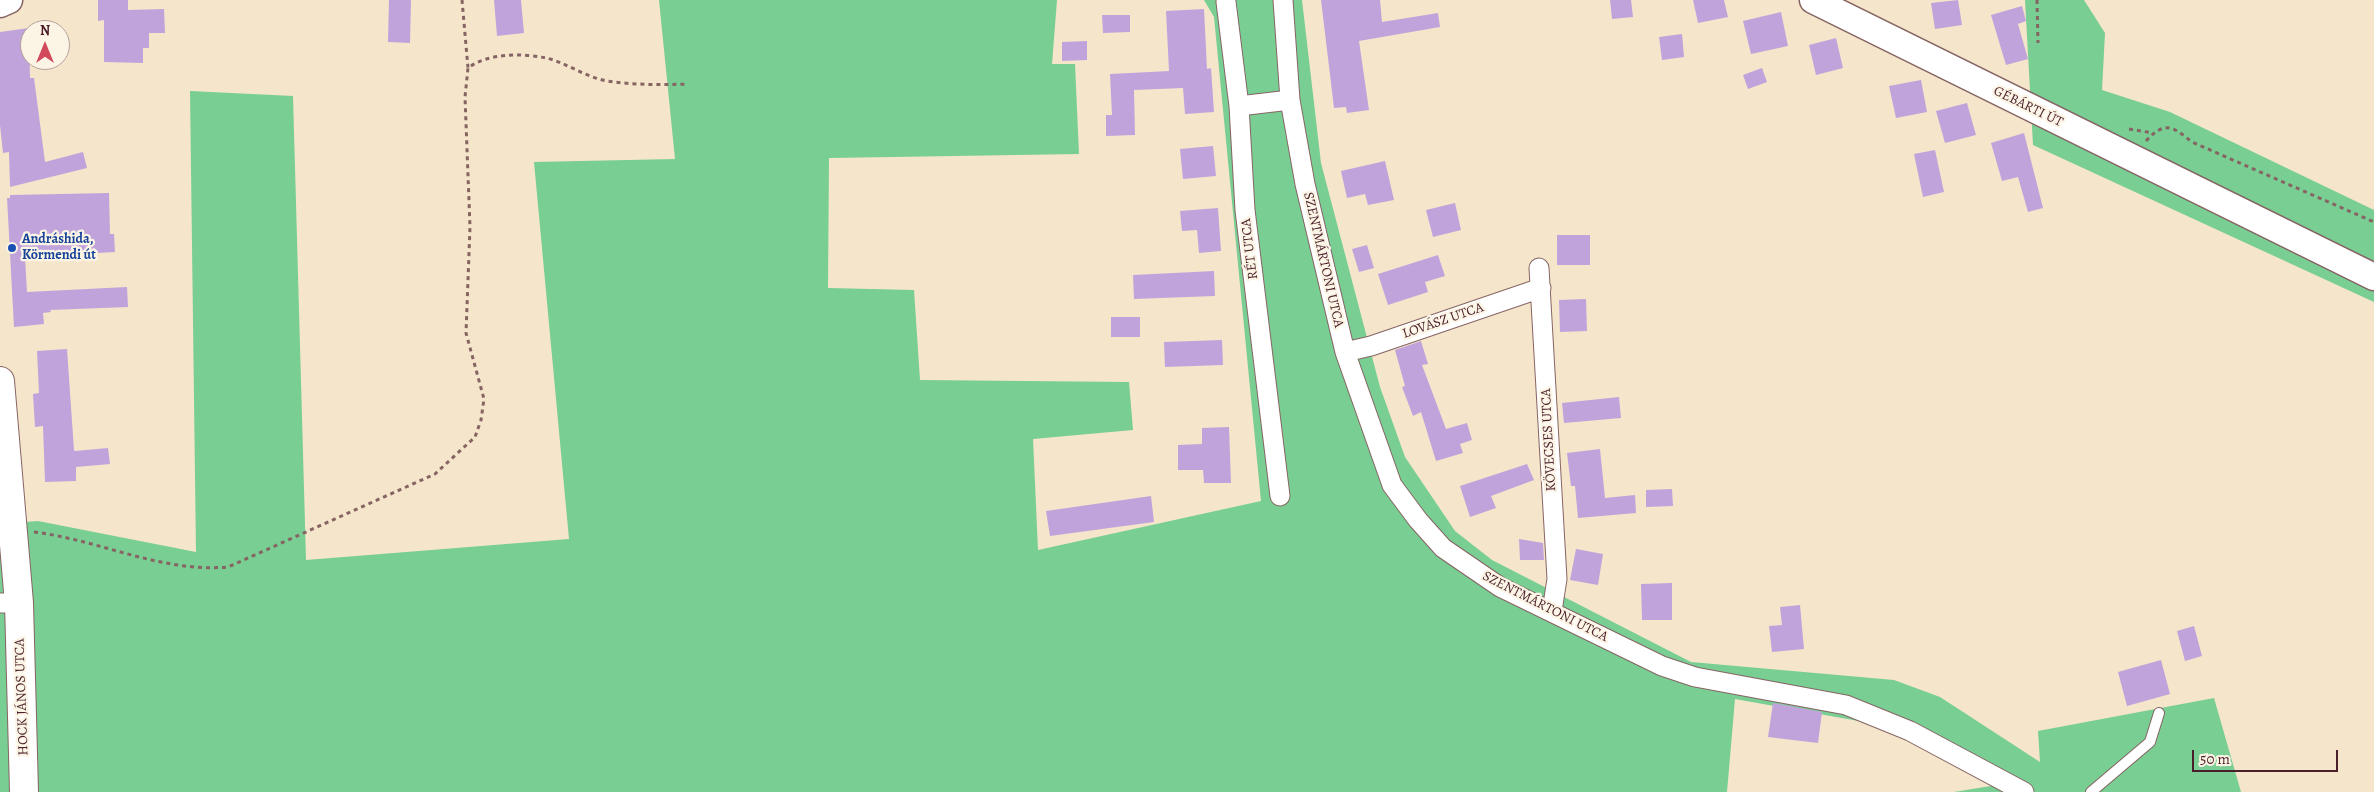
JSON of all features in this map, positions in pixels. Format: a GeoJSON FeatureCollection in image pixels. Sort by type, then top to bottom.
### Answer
{"type":"FeatureCollection","features":[{"type":"Feature","properties":{"kind":"main road"},"geometry":{"type":"LineString","coordinates":[[0,4],[8,0]]}},
{"type":"Feature","properties":{"kind":"main road","name":"GÉBÁRTI ÚT"},"geometry":{"type":"LineString","coordinates":[[1813,0],[2374,277]]}},
{"type":"Feature","properties":{"kind":"main road","name":"HOCK JÁNOS UTCA"},"geometry":{"type":"LineString","coordinates":[[0,381],[14,530],[9,603],[24,748],[24,792]]}},
{"type":"Feature","properties":{"kind":"street","name":"SZENTMÁRTONI UTCA"},"geometry":{"type":"LineString","coordinates":[[1284,0],[1290,100],[1305,184],[1344,352],[1392,484],[1418,520],[1443,548],[1500,586],[1662,666],[1695,677],[1834,701],[1881,718],[2024,792]]}},
{"type":"Feature","properties":{"kind":"street","name":"RÉT UTCA"},"geometry":{"type":"LineString","coordinates":[[1226,2],[1238,106],[1245,210],[1280,496]]}},
{"type":"Feature","properties":{"kind":"street"},"geometry":{"type":"LineString","coordinates":[[1238,106],[1290,100]]}},
{"type":"Feature","properties":{"kind":"street","name":"KÖVECSES UTCA"},"geometry":{"type":"LineString","coordinates":[[1539,268],[1557,579],[1552,611]]}},
{"type":"Feature","properties":{"kind":"street","name":"LOVÁSZ UTCA"},"geometry":{"type":"LineString","coordinates":[[1344,352],[1371,346],[1541,288]]}},
{"type":"Feature","properties":{"kind":"lane"},"geometry":{"type":"LineString","coordinates":[[2091,792],[2150,742],[2159,713]]}},
{"type":"Feature","properties":{"kind":"path"},"geometry":{"type":"LineString","coordinates":[[14,530],[65,536],[139,558],[206,569],[228,567],[434,474],[475,437],[481,420],[484,399],[466,333],[470,227],[465,98],[468,68],[462,0]]}},
{"type":"Feature","properties":{"kind":"path"},"geometry":{"type":"LineString","coordinates":[[2037,0],[2038,43]]}},
{"type":"Feature","properties":{"kind":"path"},"geometry":{"type":"LineString","coordinates":[[468,68],[478,61],[491,57],[546,58],[576,72],[606,80],[656,85],[688,84]]}},
{"type":"Feature","properties":{"kind":"path"},"geometry":{"type":"LineString","coordinates":[[2154,133],[2167,127],[2172,128],[2192,142],[2374,222]]}},
{"type":"Feature","properties":{"kind":"green space"},"geometry":{"type":"Polygon","coordinates":[[[659,0],[1057,0],[1052,64],[1075,64],[1079,154],[829,158],[828,288],[914,290],[920,380],[1129,382],[1133,430],[1033,439],[1038,550],[1261,501],[1214,17],[1204,0],[1302,0],[1321,163],[1380,387],[1405,457],[1455,531],[1492,560],[1691,662],[1894,680],[1940,697],[2040,762],[2038,731],[2214,698],[2241,792],[1954,792],[1997,785],[1881,725],[1735,699],[1727,792],[0,792],[0,524],[38,521],[196,552],[190,91],[293,96],[306,560],[569,539],[534,162],[675,159],[659,0]]]}},
{"type":"Feature","properties":{"kind":"green space"},"geometry":{"type":"Polygon","coordinates":[[[2025,0],[2084,0],[2105,33],[2102,90],[2170,112],[2374,210],[2374,302],[2033,145],[2025,0]]]}},
{"type":"Feature","properties":{"kind":"building"},"geometry":{"type":"Polygon","coordinates":[[[98,0],[128,0],[128,10],[164,9],[165,33],[149,33],[149,48],[143,48],[143,63],[104,62],[104,20],[98,21],[98,0]]]}},
{"type":"Feature","properties":{"kind":"building"},"geometry":{"type":"Polygon","coordinates":[[[389,0],[411,0],[410,43],[388,42],[389,0]]]}},
{"type":"Feature","properties":{"kind":"building"},"geometry":{"type":"Polygon","coordinates":[[[494,0],[521,0],[524,33],[497,36],[494,0]]]}},
{"type":"Feature","properties":{"kind":"building"},"geometry":{"type":"Polygon","coordinates":[[[1321,0],[1380,0],[1382,22],[1438,13],[1440,27],[1359,41],[1369,110],[1347,113],[1346,107],[1334,108],[1321,0]]]}},
{"type":"Feature","properties":{"kind":"building"},"geometry":{"type":"Polygon","coordinates":[[[1610,0],[1631,0],[1633,17],[1612,19],[1610,0]]]}},
{"type":"Feature","properties":{"kind":"building"},"geometry":{"type":"Polygon","coordinates":[[[1693,0],[1724,0],[1728,17],[1698,23],[1693,0]]]}},
{"type":"Feature","properties":{"kind":"building"},"geometry":{"type":"Polygon","coordinates":[[[1958,0],[1962,25],[1935,29],[1931,3],[1958,0]]]}},
{"type":"Feature","properties":{"kind":"building"},"geometry":{"type":"Polygon","coordinates":[[[2022,6],[2026,21],[2018,24],[2028,59],[2006,65],[1991,15],[2022,6]]]}},
{"type":"Feature","properties":{"kind":"building"},"geometry":{"type":"Polygon","coordinates":[[[1204,9],[1207,69],[1211,68],[1214,112],[1185,114],[1183,88],[1134,90],[1135,135],[1106,136],[1106,115],[1112,115],[1110,74],[1169,71],[1166,11],[1204,9]]]}},
{"type":"Feature","properties":{"kind":"building"},"geometry":{"type":"Polygon","coordinates":[[[1781,12],[1788,46],[1751,54],[1743,21],[1781,12]]]}},
{"type":"Feature","properties":{"kind":"building"},"geometry":{"type":"Polygon","coordinates":[[[1102,15],[1130,15],[1130,32],[1103,33],[1102,15]]]}},
{"type":"Feature","properties":{"kind":"building"},"geometry":{"type":"Polygon","coordinates":[[[20,29],[20,70],[30,70],[30,78],[34,78],[45,162],[83,152],[87,168],[10,187],[9,152],[3,153],[0,125],[0,32],[20,29]]]}},
{"type":"Feature","properties":{"kind":"building"},"geometry":{"type":"Polygon","coordinates":[[[1682,34],[1684,57],[1662,60],[1659,37],[1682,34]]]}},
{"type":"Feature","properties":{"kind":"building"},"geometry":{"type":"Polygon","coordinates":[[[1836,38],[1843,68],[1816,75],[1809,45],[1836,38]]]}},
{"type":"Feature","properties":{"kind":"building"},"geometry":{"type":"Polygon","coordinates":[[[1087,41],[1087,60],[1062,61],[1062,42],[1087,41]]]}},
{"type":"Feature","properties":{"kind":"building"},"geometry":{"type":"Polygon","coordinates":[[[1762,68],[1767,82],[1748,89],[1743,75],[1762,68]]]}},
{"type":"Feature","properties":{"kind":"building"},"geometry":{"type":"Polygon","coordinates":[[[1921,80],[1927,112],[1896,118],[1889,86],[1921,80]]]}},
{"type":"Feature","properties":{"kind":"building"},"geometry":{"type":"Polygon","coordinates":[[[1967,103],[1976,135],[1945,143],[1936,111],[1967,103]]]}},
{"type":"Feature","properties":{"kind":"building"},"geometry":{"type":"Polygon","coordinates":[[[2024,133],[2043,208],[2028,212],[2018,177],[2002,181],[1991,143],[2024,133]]]}},
{"type":"Feature","properties":{"kind":"building"},"geometry":{"type":"Polygon","coordinates":[[[1213,146],[1216,176],[1183,179],[1180,149],[1213,146]]]}},
{"type":"Feature","properties":{"kind":"building"},"geometry":{"type":"Polygon","coordinates":[[[1935,150],[1944,192],[1923,197],[1914,154],[1935,150]]]}},
{"type":"Feature","properties":{"kind":"building"},"geometry":{"type":"Polygon","coordinates":[[[1385,161],[1394,200],[1368,205],[1365,194],[1347,198],[1341,171],[1385,161]]]}},
{"type":"Feature","properties":{"kind":"building"},"geometry":{"type":"Polygon","coordinates":[[[109,193],[110,234],[114,234],[115,252],[25,257],[27,292],[127,287],[128,307],[50,310],[51,312],[43,313],[44,324],[14,327],[7,198],[10,198],[10,195],[109,193]]]}},
{"type":"Feature","properties":{"kind":"building"},"geometry":{"type":"Polygon","coordinates":[[[1455,203],[1461,230],[1433,237],[1426,210],[1455,203]]]}},
{"type":"Feature","properties":{"kind":"building"},"geometry":{"type":"Polygon","coordinates":[[[1218,208],[1221,251],[1199,253],[1197,230],[1182,231],[1180,211],[1218,208]]]}},
{"type":"Feature","properties":{"kind":"building"},"geometry":{"type":"Polygon","coordinates":[[[1557,235],[1590,235],[1590,265],[1557,265],[1557,235]]]}},
{"type":"Feature","properties":{"kind":"building"},"geometry":{"type":"Polygon","coordinates":[[[1367,245],[1374,268],[1359,272],[1352,249],[1367,245]]]}},
{"type":"Feature","properties":{"kind":"building"},"geometry":{"type":"Polygon","coordinates":[[[1438,255],[1445,276],[1425,282],[1428,292],[1388,305],[1378,274],[1438,255]]]}},
{"type":"Feature","properties":{"kind":"building"},"geometry":{"type":"Polygon","coordinates":[[[1214,271],[1215,296],[1134,299],[1133,275],[1214,271]]]}},
{"type":"Feature","properties":{"kind":"building"},"geometry":{"type":"Polygon","coordinates":[[[1586,299],[1587,331],[1560,332],[1559,300],[1586,299]]]}},
{"type":"Feature","properties":{"kind":"building"},"geometry":{"type":"Polygon","coordinates":[[[1111,317],[1140,317],[1140,337],[1111,337],[1111,317]]]}},
{"type":"Feature","properties":{"kind":"building"},"geometry":{"type":"Polygon","coordinates":[[[1222,340],[1223,365],[1165,367],[1164,342],[1222,340]]]}},
{"type":"Feature","properties":{"kind":"building"},"geometry":{"type":"Polygon","coordinates":[[[1421,341],[1428,364],[1422,365],[1446,429],[1467,423],[1472,440],[1460,444],[1463,453],[1436,461],[1421,412],[1413,416],[1402,387],[1405,386],[1395,350],[1421,341]]]}},
{"type":"Feature","properties":{"kind":"building"},"geometry":{"type":"Polygon","coordinates":[[[67,349],[74,450],[108,448],[110,464],[76,467],[76,481],[45,482],[43,426],[35,427],[33,394],[39,393],[37,351],[67,349]]]}},
{"type":"Feature","properties":{"kind":"building"},"geometry":{"type":"Polygon","coordinates":[[[1619,397],[1621,418],[1564,423],[1562,403],[1619,397]]]}},
{"type":"Feature","properties":{"kind":"building"},"geometry":{"type":"Polygon","coordinates":[[[1229,427],[1231,483],[1204,483],[1203,470],[1178,470],[1178,445],[1202,444],[1202,428],[1229,427]]]}},
{"type":"Feature","properties":{"kind":"building"},"geometry":{"type":"Polygon","coordinates":[[[1600,449],[1605,498],[1635,495],[1636,513],[1578,518],[1575,486],[1571,486],[1567,453],[1600,449]]]}},
{"type":"Feature","properties":{"kind":"building"},"geometry":{"type":"Polygon","coordinates":[[[1527,464],[1534,480],[1491,496],[1496,508],[1470,517],[1460,486],[1527,464]]]}},
{"type":"Feature","properties":{"kind":"building"},"geometry":{"type":"Polygon","coordinates":[[[1672,489],[1673,506],[1646,507],[1646,490],[1672,489]]]}},
{"type":"Feature","properties":{"kind":"building"},"geometry":{"type":"Polygon","coordinates":[[[1151,496],[1154,522],[1050,536],[1046,511],[1151,496]]]}},
{"type":"Feature","properties":{"kind":"building"},"geometry":{"type":"Polygon","coordinates":[[[1519,539],[1543,543],[1544,560],[1520,560],[1519,539]]]}},
{"type":"Feature","properties":{"kind":"building"},"geometry":{"type":"Polygon","coordinates":[[[1576,549],[1603,554],[1598,585],[1570,580],[1576,549]]]}},
{"type":"Feature","properties":{"kind":"building"},"geometry":{"type":"Polygon","coordinates":[[[1672,583],[1672,620],[1642,620],[1641,584],[1672,583]]]}},
{"type":"Feature","properties":{"kind":"building"},"geometry":{"type":"Polygon","coordinates":[[[1800,605],[1804,649],[1772,652],[1769,626],[1782,625],[1780,607],[1800,605]]]}},
{"type":"Feature","properties":{"kind":"building"},"geometry":{"type":"Polygon","coordinates":[[[2194,626],[2202,656],[2185,661],[2177,631],[2194,626]]]}},
{"type":"Feature","properties":{"kind":"building"},"geometry":{"type":"Polygon","coordinates":[[[2161,660],[2170,694],[2127,706],[2118,672],[2161,660]]]}},
{"type":"Feature","properties":{"kind":"building"},"geometry":{"type":"Polygon","coordinates":[[[1773,703],[1822,712],[1818,743],[1768,737],[1773,703]]]}},
{"type":"Feature","properties":{"kind":"place","name":"Andráshida, Körmendi út"},"geometry":{"type":"Point","coordinates":[12,248]}}]}
